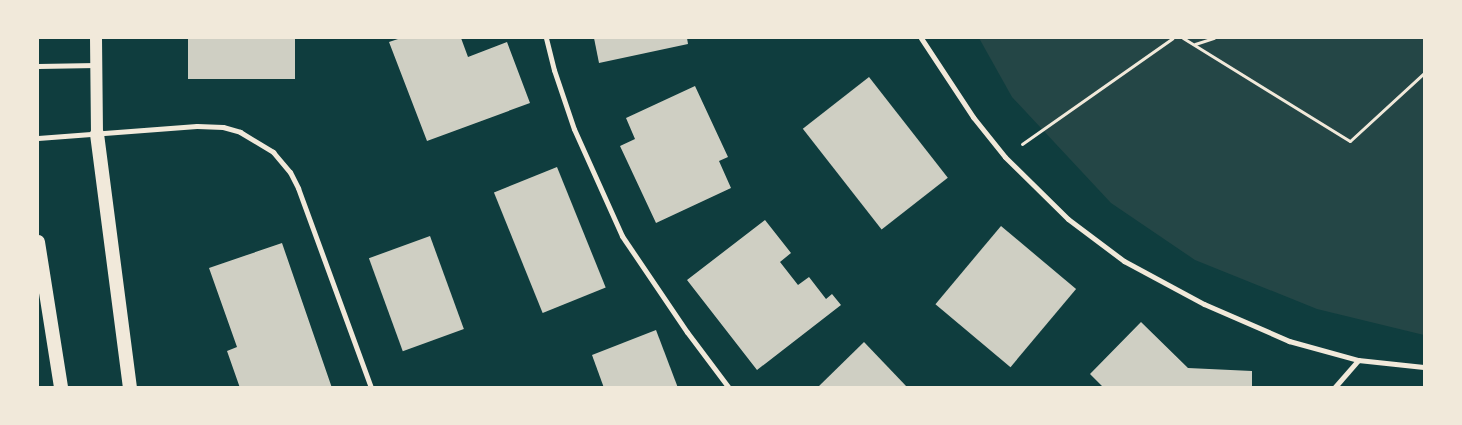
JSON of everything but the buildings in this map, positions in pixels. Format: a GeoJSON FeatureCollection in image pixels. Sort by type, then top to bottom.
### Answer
{"type":"FeatureCollection","features":[{"type":"Feature","properties":{"kind":"highway"},"geometry":{"type":"LineString","coordinates":[[97,134],[130,388]]}},
{"type":"Feature","properties":{"kind":"highway"},"geometry":{"type":"LineString","coordinates":[[38,242],[61,388]]}},
{"type":"Feature","properties":{"kind":"main road"},"geometry":{"type":"LineString","coordinates":[[96,38],[97,134]]}},
{"type":"Feature","properties":{"kind":"street"},"geometry":{"type":"LineString","coordinates":[[546,38],[554,70],[574,129],[622,236],[687,332],[729,388]]}},
{"type":"Feature","properties":{"kind":"street"},"geometry":{"type":"LineString","coordinates":[[921,38],[973,117],[1005,157],[1068,219],[1096,241],[1149,276],[1254,327],[1309,348],[1358,360],[1424,367]]}},
{"type":"Feature","properties":{"kind":"street"},"geometry":{"type":"LineString","coordinates":[[38,66],[96,65]]}},
{"type":"Feature","properties":{"kind":"street"},"geometry":{"type":"LineString","coordinates":[[38,138],[197,126],[222,127],[240,132],[273,152],[286,167],[298,188],[370,388]]}},
{"type":"Feature","properties":{"kind":"street"},"geometry":{"type":"LineString","coordinates":[[1334,388],[1358,360]]}},
{"type":"Feature","properties":{"kind":"path"},"geometry":{"type":"LineString","coordinates":[[1005,157],[1173,38]]}},
{"type":"Feature","properties":{"kind":"path"},"geometry":{"type":"LineString","coordinates":[[1183,38],[1350,141],[1424,73]]}},
{"type":"Feature","properties":{"kind":"path"},"geometry":{"type":"LineString","coordinates":[[1195,45],[1214,38]]}},
{"type":"Feature","properties":{"kind":"shaded area"},"geometry":{"type":"Polygon","coordinates":[[[979,38],[1424,38],[1424,335],[1317,309],[1195,260],[1111,203],[1012,97],[979,38]]]}}]}
